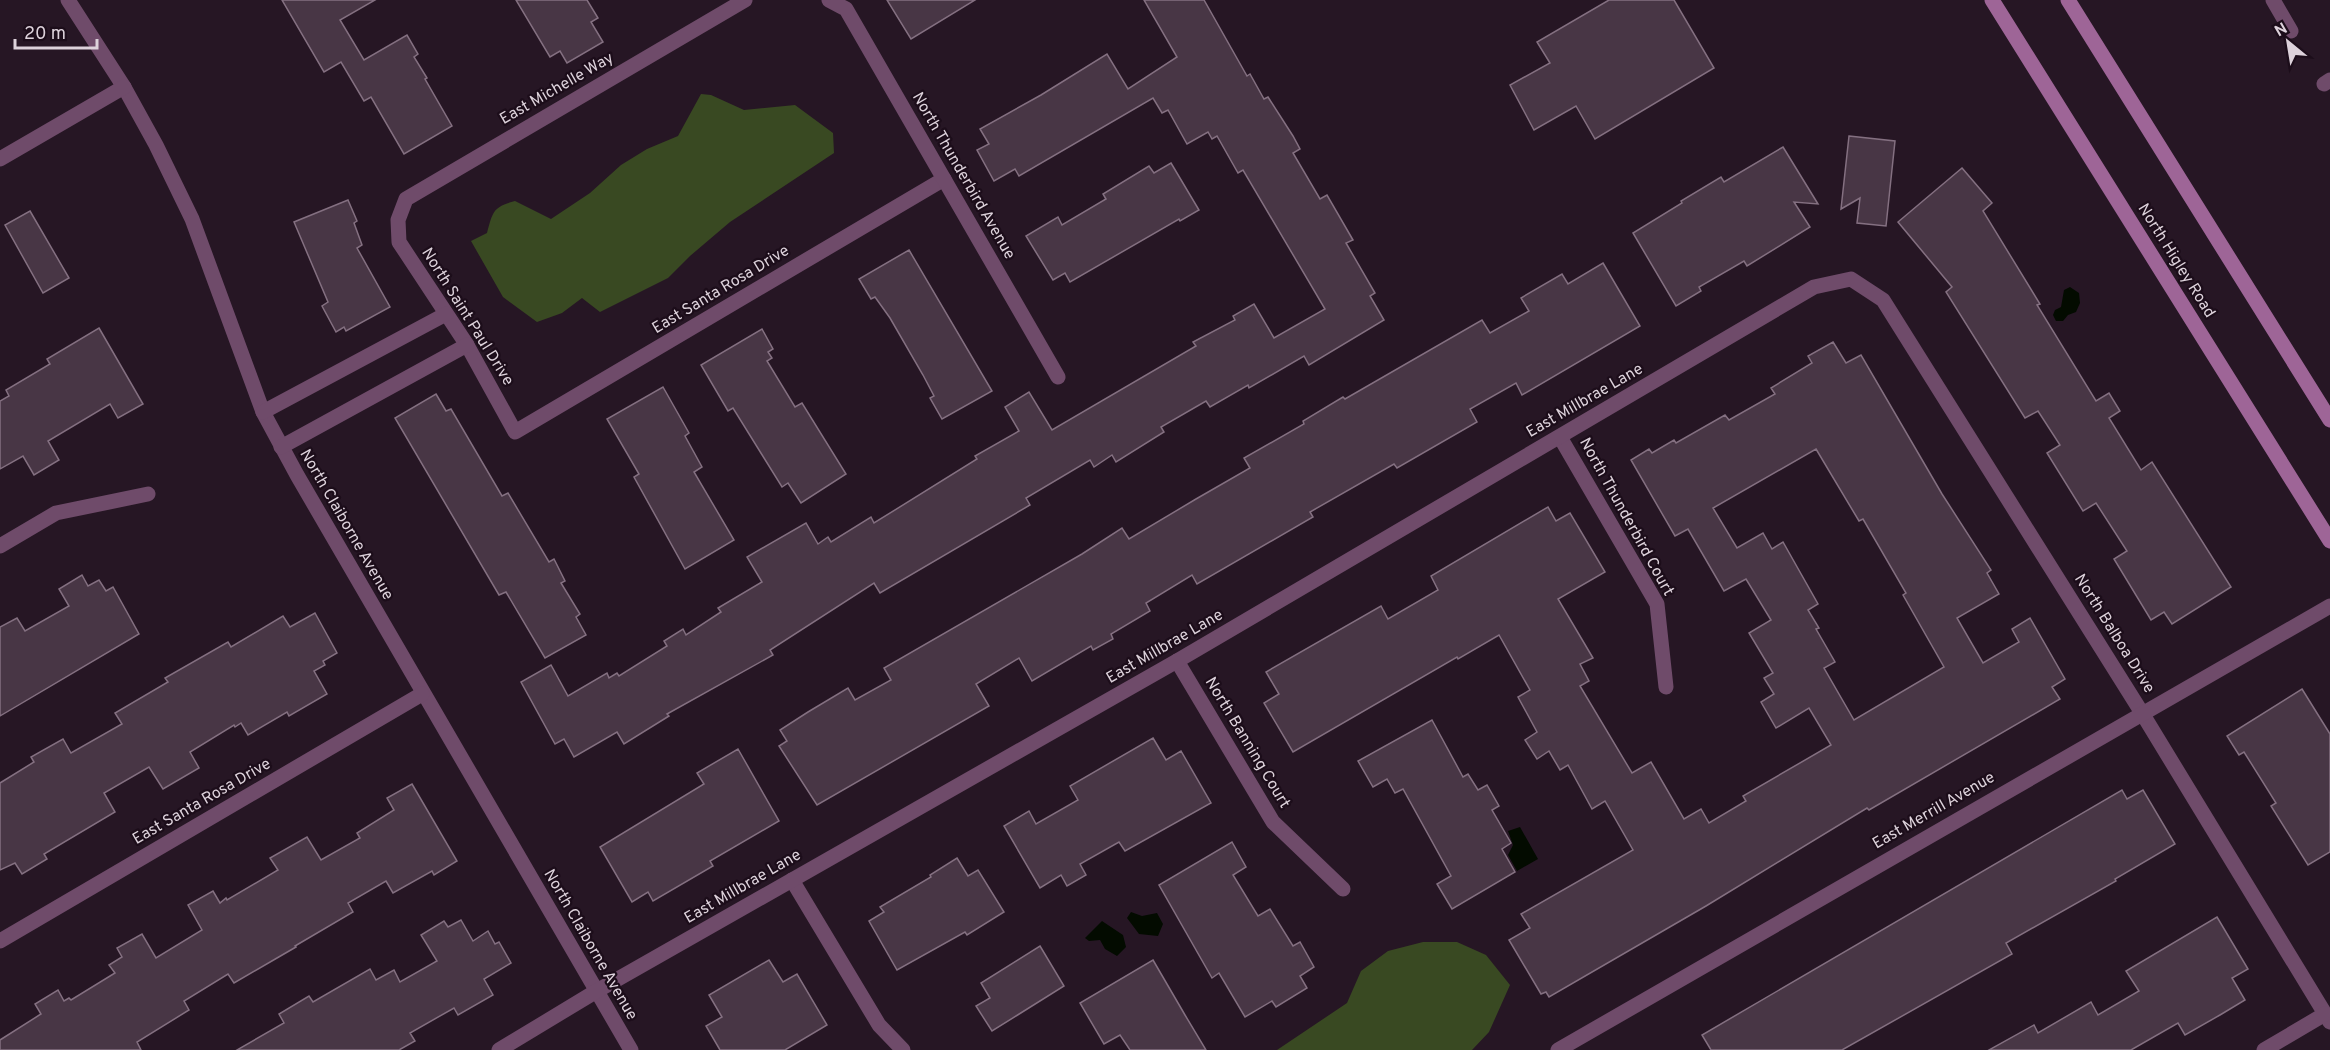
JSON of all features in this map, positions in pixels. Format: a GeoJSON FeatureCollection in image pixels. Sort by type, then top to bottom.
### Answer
{"type":"FeatureCollection","features":[{"type":"Feature","properties":{"kind":"main road","name":"North Higley Road"},"geometry":{"type":"LineString","coordinates":[[1992,0],[2330,541]]}},
{"type":"Feature","properties":{"kind":"main road"},"geometry":{"type":"LineString","coordinates":[[2068,0],[2330,420]]}},
{"type":"Feature","properties":{"kind":"street","name":"North Claiborne Avenue"},"geometry":{"type":"LineString","coordinates":[[68,0],[123,87],[156,145],[192,219],[263,412],[281,447],[422,694],[631,1050]]}},
{"type":"Feature","properties":{"kind":"street","name":"East Michelle Way"},"geometry":{"type":"LineString","coordinates":[[398,220],[406,199],[745,0]]}},
{"type":"Feature","properties":{"kind":"street","name":"North Thunderbird Avenue"},"geometry":{"type":"LineString","coordinates":[[829,0],[846,9],[1058,377]]}},
{"type":"Feature","properties":{"kind":"street"},"geometry":{"type":"LineString","coordinates":[[2273,0],[2291,31]]}},
{"type":"Feature","properties":{"kind":"street"},"geometry":{"type":"LineString","coordinates":[[0,159],[123,87]]}},
{"type":"Feature","properties":{"kind":"street","name":"East Santa Rosa Drive"},"geometry":{"type":"LineString","coordinates":[[515,432],[944,179]]}},
{"type":"Feature","properties":{"kind":"street","name":"North Saint Paul Drive"},"geometry":{"type":"LineString","coordinates":[[398,220],[399,242],[467,345],[515,432]]}},
{"type":"Feature","properties":{"kind":"street","name":"East Millbrae Lane"},"geometry":{"type":"LineString","coordinates":[[498,1050],[1177,661],[1814,287],[1851,279]]}},
{"type":"Feature","properties":{"kind":"street","name":"North Balboa Drive"},"geometry":{"type":"LineString","coordinates":[[1851,279],[1883,300],[2142,713],[2327,1018]]}},
{"type":"Feature","properties":{"kind":"street"},"geometry":{"type":"LineString","coordinates":[[263,412],[446,314]]}},
{"type":"Feature","properties":{"kind":"street"},"geometry":{"type":"LineString","coordinates":[[281,447],[467,345]]}},
{"type":"Feature","properties":{"kind":"street","name":"North Thunderbird Court"},"geometry":{"type":"LineString","coordinates":[[1560,437],[1657,603],[1666,687]]}},
{"type":"Feature","properties":{"kind":"street"},"geometry":{"type":"LineString","coordinates":[[0,546],[56,513],[148,494]]}},
{"type":"Feature","properties":{"kind":"street","name":"East Merrill Avenue"},"geometry":{"type":"LineString","coordinates":[[1558,1050],[2330,606]]}},
{"type":"Feature","properties":{"kind":"street","name":"North Banning Court"},"geometry":{"type":"LineString","coordinates":[[1177,661],[1273,822],[1343,889]]}},
{"type":"Feature","properties":{"kind":"street","name":"East Santa Rosa Drive"},"geometry":{"type":"LineString","coordinates":[[0,940],[422,694]]}},
{"type":"Feature","properties":{"kind":"street"},"geometry":{"type":"LineString","coordinates":[[792,880],[879,1024],[903,1050]]}},
{"type":"Feature","properties":{"kind":"street"},"geometry":{"type":"LineString","coordinates":[[2264,1050],[2327,1018]]}},
{"type":"Feature","properties":{"kind":"green space"},"geometry":{"type":"Polygon","coordinates":[[[701,94],[711,95],[744,110],[795,105],[833,133],[834,153],[730,222],[668,278],[600,312],[582,298],[562,313],[537,322],[503,297],[471,241],[487,233],[495,211],[502,205],[515,201],[551,219],[590,193],[621,165],[647,149],[678,136],[701,94]]]}},
{"type":"Feature","properties":{"kind":"green space"},"geometry":{"type":"Polygon","coordinates":[[[1423,942],[1457,942],[1486,955],[1510,985],[1489,1032],[1472,1050],[1277,1050],[1347,1003],[1361,971],[1388,951],[1423,942]]]}},
{"type":"Feature","properties":{"kind":"shaded area"},"geometry":{"type":"Polygon","coordinates":[[[2070,287],[2079,293],[2080,303],[2076,312],[2068,315],[2063,321],[2056,321],[2053,315],[2055,310],[2061,307],[2064,290],[2070,287]]]}},
{"type":"Feature","properties":{"kind":"shaded area"},"geometry":{"type":"Polygon","coordinates":[[[1520,827],[1538,859],[1517,871],[1508,855],[1513,845],[1508,831],[1520,827]]]}},
{"type":"Feature","properties":{"kind":"shaded area"},"geometry":{"type":"Polygon","coordinates":[[[1131,912],[1142,916],[1157,913],[1163,924],[1158,936],[1139,934],[1127,918],[1131,912]]]}},
{"type":"Feature","properties":{"kind":"shaded area"},"geometry":{"type":"Polygon","coordinates":[[[1102,921],[1123,935],[1126,947],[1117,956],[1105,949],[1100,940],[1089,941],[1085,938],[1102,921]]]}},
{"type":"Feature","properties":{"kind":"building"},"geometry":{"type":"Polygon","coordinates":[[[282,0],[375,0],[340,20],[364,60],[407,35],[418,54],[414,57],[452,126],[404,154],[371,97],[364,101],[341,62],[324,72],[282,0]]]}},
{"type":"Feature","properties":{"kind":"building"},"geometry":{"type":"Polygon","coordinates":[[[516,0],[587,0],[598,18],[591,22],[603,42],[567,63],[560,51],[550,57],[516,0]]]}},
{"type":"Feature","properties":{"kind":"building"},"geometry":{"type":"Polygon","coordinates":[[[887,0],[975,0],[911,39],[887,0]]]}},
{"type":"Feature","properties":{"kind":"building"},"geometry":{"type":"Polygon","coordinates":[[[1144,0],[1204,0],[1247,76],[1250,74],[1264,99],[1268,97],[1293,136],[1300,149],[1293,153],[1320,199],[1327,195],[1353,240],[1346,243],[1375,293],[1370,296],[1384,320],[1309,365],[1304,356],[1249,388],[1248,385],[1210,407],[1206,401],[1161,427],[1164,432],[1116,462],[1112,455],[1094,467],[1090,460],[1026,498],[1030,505],[880,593],[874,583],[770,650],[773,655],[667,714],[669,716],[624,744],[617,732],[574,757],[564,739],[555,744],[521,682],[551,665],[568,696],[607,673],[609,678],[617,673],[619,676],[667,646],[664,641],[683,629],[686,635],[721,612],[718,608],[762,582],[747,557],[806,523],[818,544],[828,537],[831,542],[871,517],[874,523],[977,459],[975,456],[1019,431],[1005,407],[1029,392],[1052,430],[1196,346],[1193,342],[1235,320],[1233,316],[1254,304],[1274,338],[1325,309],[1243,170],[1238,173],[1217,136],[1212,139],[1208,132],[1187,144],[1168,110],[1162,113],[1153,98],[1019,176],[1015,169],[994,181],[977,150],[989,144],[980,129],[1107,54],[1128,89],[1177,57],[1144,0]]]}},
{"type":"Feature","properties":{"kind":"building"},"geometry":{"type":"Polygon","coordinates":[[[1609,0],[1674,0],[1714,68],[1595,139],[1576,106],[1534,130],[1510,85],[1550,63],[1537,42],[1609,0]]]}},
{"type":"Feature","properties":{"kind":"building"},"geometry":{"type":"Polygon","coordinates":[[[1849,136],[1895,141],[1886,226],[1857,223],[1860,198],[1841,209],[1849,136]]]}},
{"type":"Feature","properties":{"kind":"building"},"geometry":{"type":"Polygon","coordinates":[[[1783,147],[1818,204],[1794,202],[1810,227],[1747,266],[1744,261],[1699,287],[1701,291],[1676,306],[1633,233],[1721,177],[1724,182],[1783,147]]]}},
{"type":"Feature","properties":{"kind":"building"},"geometry":{"type":"Polygon","coordinates":[[[1171,163],[1199,210],[1180,221],[1179,219],[1070,282],[1065,273],[1053,280],[1026,236],[1058,217],[1062,225],[1106,199],[1103,194],[1149,166],[1154,173],[1171,163]]]}},
{"type":"Feature","properties":{"kind":"building"},"geometry":{"type":"Polygon","coordinates":[[[1962,168],[1992,203],[1983,211],[2096,401],[2109,393],[2120,411],[2109,418],[2141,470],[2152,462],[2231,587],[2172,624],[2164,612],[2151,620],[2114,559],[2127,551],[2096,503],[2083,511],[2047,453],[2060,445],[2038,411],[2025,418],[1946,292],[1952,287],[1898,222],[1962,168]]]}},
{"type":"Feature","properties":{"kind":"building"},"geometry":{"type":"Polygon","coordinates":[[[348,200],[357,221],[354,223],[362,245],[357,248],[390,307],[346,331],[344,327],[336,332],[322,306],[328,302],[294,222],[348,200]]]}},
{"type":"Feature","properties":{"kind":"building"},"geometry":{"type":"Polygon","coordinates":[[[30,211],[69,278],[43,293],[5,225],[30,211]]]}},
{"type":"Feature","properties":{"kind":"building"},"geometry":{"type":"Polygon","coordinates":[[[909,250],[992,391],[942,419],[930,398],[934,396],[890,318],[875,297],[871,299],[859,279],[909,250]]]}},
{"type":"Feature","properties":{"kind":"building"},"geometry":{"type":"Polygon","coordinates":[[[1603,263],[1640,326],[1522,395],[1516,383],[1470,409],[1477,422],[1397,468],[1394,464],[1310,512],[1313,517],[1197,584],[1192,575],[1146,603],[1150,611],[1111,634],[1113,639],[1093,650],[1091,646],[1032,681],[1019,658],[976,684],[989,706],[817,805],[779,746],[787,741],[780,730],[808,712],[848,688],[855,700],[891,680],[884,668],[1082,554],[1122,528],[1129,539],[1250,468],[1244,458],[1304,424],[1303,421],[1343,397],[1345,399],[1482,320],[1490,333],[1529,311],[1521,298],[1562,274],[1568,284],[1603,263]]]}},
{"type":"Feature","properties":{"kind":"building"},"geometry":{"type":"Polygon","coordinates":[[[99,328],[143,404],[118,418],[110,404],[48,441],[59,460],[34,475],[23,456],[0,469],[0,401],[9,396],[6,390],[50,364],[47,359],[99,328]]]}},
{"type":"Feature","properties":{"kind":"building"},"geometry":{"type":"Polygon","coordinates":[[[762,329],[773,349],[768,352],[772,358],[767,361],[795,407],[802,403],[846,474],[801,503],[788,483],[782,487],[733,408],[728,411],[701,365],[762,329]]]}},
{"type":"Feature","properties":{"kind":"building"},"geometry":{"type":"Polygon","coordinates":[[[1833,342],[1846,363],[1861,355],[1942,494],[1991,570],[1987,573],[1999,594],[1957,618],[1983,663],[2019,642],[2012,629],[2030,618],[2065,679],[2052,687],[2060,699],[1869,810],[1867,808],[1706,906],[1549,997],[1546,992],[1541,994],[1509,940],[1530,928],[1521,914],[1633,850],[1605,801],[1592,809],[1568,765],[1560,770],[1549,751],[1537,759],[1525,740],[1537,732],[1518,697],[1530,690],[1499,635],[1293,752],[1264,703],[1279,694],[1266,672],[1381,606],[1388,619],[1438,590],[1431,576],[1548,507],[1556,521],[1570,513],[1605,572],[1558,599],[1593,658],[1580,664],[1589,681],[1580,686],[1632,773],[1651,762],[1684,819],[1701,809],[1709,823],[1746,801],[1743,796],[1831,745],[1809,708],[1776,728],[1761,702],[1774,694],[1764,678],[1773,673],[1749,633],[1771,620],[1746,579],[1724,591],[1688,529],[1675,536],[1631,460],[1649,449],[1652,453],[1674,440],[1676,443],[1725,415],[1729,420],[1775,394],[1771,388],[1812,363],[1808,356],[1833,342]],[[1816,449],[1713,508],[1737,548],[1763,533],[1772,549],[1783,542],[1818,604],[1808,610],[1835,662],[1824,668],[1854,720],[1944,667],[1903,595],[1906,593],[1863,519],[1859,521],[1816,449]]]}},
{"type":"Feature","properties":{"kind":"building"},"geometry":{"type":"Polygon","coordinates":[[[663,387],[689,433],[685,436],[702,467],[694,472],[734,540],[685,569],[634,477],[639,474],[607,419],[663,387]]]}},
{"type":"Feature","properties":{"kind":"building"},"geometry":{"type":"Polygon","coordinates":[[[436,394],[446,411],[451,409],[502,496],[508,493],[549,562],[554,559],[565,581],[561,583],[580,614],[576,617],[586,635],[545,658],[506,592],[499,595],[395,418],[436,394]]]}},
{"type":"Feature","properties":{"kind":"building"},"geometry":{"type":"Polygon","coordinates":[[[82,575],[88,586],[99,580],[106,591],[113,587],[139,634],[0,716],[0,627],[17,618],[25,631],[69,606],[59,589],[82,575]]]}},
{"type":"Feature","properties":{"kind":"building"},"geometry":{"type":"Polygon","coordinates":[[[315,613],[337,653],[323,661],[325,665],[314,671],[327,694],[289,716],[287,712],[248,735],[241,723],[235,727],[234,725],[190,752],[199,768],[163,789],[149,767],[104,793],[115,812],[44,854],[47,859],[22,874],[15,863],[0,870],[0,783],[34,762],[31,757],[63,739],[71,753],[122,724],[115,713],[168,682],[165,678],[228,642],[231,647],[283,616],[290,627],[315,613]]]}},
{"type":"Feature","properties":{"kind":"building"},"geometry":{"type":"Polygon","coordinates":[[[2302,689],[2330,734],[2330,852],[2308,865],[2271,806],[2276,803],[2244,752],[2239,755],[2227,736],[2302,689]]]}},
{"type":"Feature","properties":{"kind":"building"},"geometry":{"type":"Polygon","coordinates":[[[1432,720],[1463,777],[1468,774],[1478,790],[1487,785],[1499,806],[1492,810],[1511,843],[1502,849],[1515,872],[1452,909],[1437,884],[1451,876],[1403,789],[1395,793],[1387,779],[1373,787],[1358,761],[1432,720]]]}},
{"type":"Feature","properties":{"kind":"building"},"geometry":{"type":"Polygon","coordinates":[[[1153,738],[1166,760],[1181,751],[1211,803],[1125,851],[1119,842],[1080,864],[1086,875],[1067,886],[1061,875],[1040,888],[1004,826],[1029,811],[1036,824],[1078,800],[1070,786],[1153,738]]]}},
{"type":"Feature","properties":{"kind":"building"},"geometry":{"type":"Polygon","coordinates":[[[738,749],[779,821],[710,861],[713,866],[653,901],[648,892],[632,902],[600,847],[704,784],[697,773],[738,749]]]}},
{"type":"Feature","properties":{"kind":"building"},"geometry":{"type":"Polygon","coordinates":[[[412,784],[457,861],[434,875],[432,871],[393,893],[386,881],[348,903],[353,912],[296,947],[234,983],[228,974],[184,1001],[189,1010],[137,1042],[141,1050],[0,1050],[0,1040],[41,1014],[35,1004],[58,990],[64,1001],[69,998],[71,1000],[115,973],[109,965],[122,957],[117,948],[142,934],[156,958],[202,930],[188,905],[213,891],[220,903],[226,898],[227,900],[278,870],[270,858],[307,837],[321,860],[360,838],[357,833],[394,810],[387,798],[412,784]]]}},
{"type":"Feature","properties":{"kind":"building"},"geometry":{"type":"Polygon","coordinates":[[[2122,790],[2127,799],[2143,790],[2175,844],[2115,879],[2116,881],[2006,943],[2012,954],[1842,1050],[1711,1050],[1702,1035],[2122,790]]]}},
{"type":"Feature","properties":{"kind":"building"},"geometry":{"type":"Polygon","coordinates":[[[1232,842],[1246,867],[1233,875],[1258,916],[1270,909],[1293,946],[1300,942],[1314,967],[1300,976],[1307,988],[1276,1007],[1272,1001],[1245,1017],[1219,973],[1212,978],[1159,885],[1232,842]]]}},
{"type":"Feature","properties":{"kind":"building"},"geometry":{"type":"Polygon","coordinates":[[[957,858],[968,876],[978,870],[1004,912],[967,935],[965,932],[897,970],[869,921],[884,912],[880,907],[931,877],[930,875],[957,858]]]}},
{"type":"Feature","properties":{"kind":"building"},"geometry":{"type":"Polygon","coordinates":[[[2217,917],[2248,969],[2232,978],[2245,1000],[2220,1015],[2185,1035],[2178,1023],[2131,1050],[1989,1050],[2034,1025],[2038,1033],[2091,1002],[2098,1015],[2139,991],[2126,971],[2217,917]]]}},
{"type":"Feature","properties":{"kind":"building"},"geometry":{"type":"Polygon","coordinates":[[[461,920],[473,941],[488,931],[495,944],[499,942],[511,963],[484,979],[493,995],[458,1015],[454,1008],[410,1033],[415,1041],[399,1050],[237,1050],[284,1023],[279,1014],[309,996],[313,1002],[370,969],[376,980],[394,970],[400,982],[437,961],[421,935],[444,921],[448,927],[461,920]]]}},
{"type":"Feature","properties":{"kind":"building"},"geometry":{"type":"Polygon","coordinates":[[[1040,946],[1064,986],[992,1031],[976,1006],[990,998],[981,983],[1040,946]]]}},
{"type":"Feature","properties":{"kind":"building"},"geometry":{"type":"Polygon","coordinates":[[[769,960],[783,982],[797,974],[827,1025],[785,1050],[720,1050],[706,1026],[722,1017],[709,995],[769,960]]]}},
{"type":"Feature","properties":{"kind":"building"},"geometry":{"type":"Polygon","coordinates":[[[1153,960],[1206,1050],[1130,1050],[1120,1035],[1104,1044],[1080,1003],[1153,960]]]}}]}
